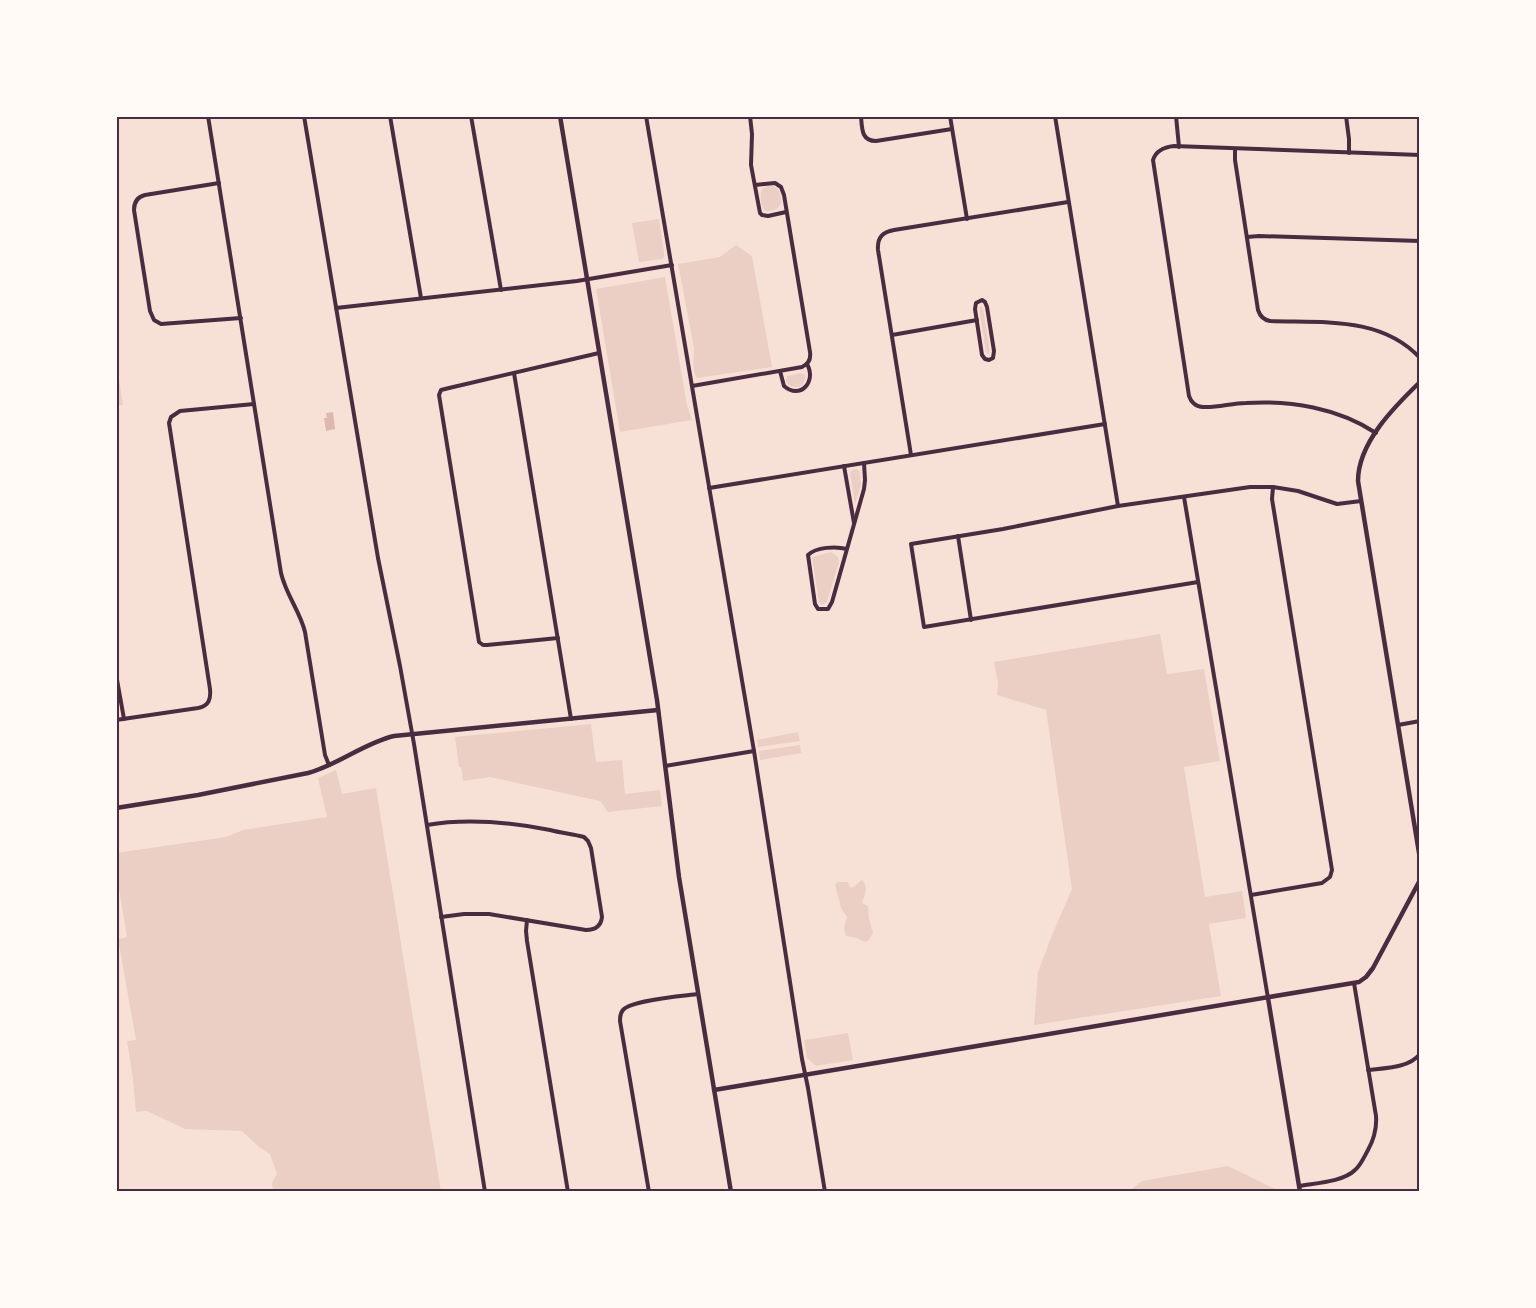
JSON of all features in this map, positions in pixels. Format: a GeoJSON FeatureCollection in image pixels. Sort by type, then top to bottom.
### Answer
{"type":"FeatureCollection","features":[{"type":"Feature","properties":{"kind":"street"},"geometry":{"type":"LineString","coordinates":[[208,116],[282,578],[288,596],[304,627],[325,755],[329,765]]}},
{"type":"Feature","properties":{"kind":"street"},"geometry":{"type":"LineString","coordinates":[[304,116],[378,558],[412,734],[485,1192]]}},
{"type":"Feature","properties":{"kind":"street"},"geometry":{"type":"LineString","coordinates":[[390,116],[421,298]]}},
{"type":"Feature","properties":{"kind":"street"},"geometry":{"type":"LineString","coordinates":[[471,116],[501,290]]}},
{"type":"Feature","properties":{"kind":"street"},"geometry":{"type":"LineString","coordinates":[[560,116],[658,710],[679,877],[731,1192]]}},
{"type":"Feature","properties":{"kind":"street"},"geometry":{"type":"LineString","coordinates":[[646,116],[754,751],[825,1192]]}},
{"type":"Feature","properties":{"kind":"street"},"geometry":{"type":"LineString","coordinates":[[750,116],[752,134],[751,159],[759,210],[762,215],[768,216],[786,212]]}},
{"type":"Feature","properties":{"kind":"street"},"geometry":{"type":"LineString","coordinates":[[861,116],[864,134],[869,141],[952,129]]}},
{"type":"Feature","properties":{"kind":"street"},"geometry":{"type":"LineString","coordinates":[[950,116],[967,218]]}},
{"type":"Feature","properties":{"kind":"street"},"geometry":{"type":"LineString","coordinates":[[1054,116],[1118,506]]}},
{"type":"Feature","properties":{"kind":"street"},"geometry":{"type":"LineString","coordinates":[[1176,116],[1179,147]]}},
{"type":"Feature","properties":{"kind":"street"},"geometry":{"type":"LineString","coordinates":[[1346,116],[1349,153]]}},
{"type":"Feature","properties":{"kind":"street"},"geometry":{"type":"LineString","coordinates":[[1376,433],[1362,424],[1343,416],[1303,406],[1278,402],[1254,402],[1202,407],[1191,401],[1152,163],[1154,156],[1162,149],[1170,146],[1420,156]]}},
{"type":"Feature","properties":{"kind":"street"},"geometry":{"type":"LineString","coordinates":[[1235,150],[1258,310],[1261,316],[1265,320],[1362,326],[1384,332],[1400,340],[1420,358]]}},
{"type":"Feature","properties":{"kind":"street"},"geometry":{"type":"LineString","coordinates":[[692,386],[802,367],[810,361],[784,195],[779,184],[772,182],[755,185]]}},
{"type":"Feature","properties":{"kind":"street"},"geometry":{"type":"LineString","coordinates":[[219,183],[145,195],[139,197],[135,202],[134,210],[150,311],[153,318],[161,324],[241,318]]}},
{"type":"Feature","properties":{"kind":"street"},"geometry":{"type":"LineString","coordinates":[[912,455],[878,250],[880,236],[890,231],[1068,202]]}},
{"type":"Feature","properties":{"kind":"street"},"geometry":{"type":"LineString","coordinates":[[1247,237],[1420,241]]}},
{"type":"Feature","properties":{"kind":"street"},"geometry":{"type":"LineString","coordinates":[[336,308],[587,280],[672,265]]}},
{"type":"Feature","properties":{"kind":"street"},"geometry":{"type":"LineString","coordinates":[[979,301],[984,301],[987,307],[994,351],[992,359],[985,359],[982,355],[977,320],[975,304],[979,301]]}},
{"type":"Feature","properties":{"kind":"street"},"geometry":{"type":"LineString","coordinates":[[892,335],[977,320]]}},
{"type":"Feature","properties":{"kind":"street"},"geometry":{"type":"LineString","coordinates":[[558,638],[488,645],[483,645],[479,642],[438,398],[441,390],[448,388],[599,353]]}},
{"type":"Feature","properties":{"kind":"street"},"geometry":{"type":"LineString","coordinates":[[780,371],[784,386],[792,390],[800,390],[809,381],[810,373],[807,364]]}},
{"type":"Feature","properties":{"kind":"street"},"geometry":{"type":"LineString","coordinates":[[514,373],[570,719]]}},
{"type":"Feature","properties":{"kind":"street"},"geometry":{"type":"LineString","coordinates":[[1420,382],[1397,405],[1364,452],[1358,481],[1420,859]]}},
{"type":"Feature","properties":{"kind":"street"},"geometry":{"type":"LineString","coordinates":[[116,720],[198,708],[206,706],[209,702],[210,689],[168,423],[171,416],[180,411],[254,404]]}},
{"type":"Feature","properties":{"kind":"street"},"geometry":{"type":"LineString","coordinates":[[709,488],[1105,424]]}},
{"type":"Feature","properties":{"kind":"street"},"geometry":{"type":"LineString","coordinates":[[847,549],[835,548],[813,551],[808,556],[815,604],[818,610],[824,610],[831,606],[847,549],[854,524],[865,484],[864,463]]}},
{"type":"Feature","properties":{"kind":"street"},"geometry":{"type":"LineString","coordinates":[[844,466],[854,524]]}},
{"type":"Feature","properties":{"kind":"street"},"geometry":{"type":"LineString","coordinates":[[1198,582],[924,627],[911,544],[1118,506],[1245,488],[1273,487],[1308,494],[1337,504],[1361,501]]}},
{"type":"Feature","properties":{"kind":"street"},"geometry":{"type":"LineString","coordinates":[[1251,895],[1322,883],[1330,878],[1332,870],[1272,499],[1273,487]]}},
{"type":"Feature","properties":{"kind":"street"},"geometry":{"type":"LineString","coordinates":[[1184,497],[1300,1192]]}},
{"type":"Feature","properties":{"kind":"street"},"geometry":{"type":"LineString","coordinates":[[958,536],[971,620]]}},
{"type":"Feature","properties":{"kind":"street"},"geometry":{"type":"LineString","coordinates":[[116,674],[124,719]]}},
{"type":"Feature","properties":{"kind":"street"},"geometry":{"type":"LineString","coordinates":[[116,808],[198,795],[308,773],[382,739],[399,735],[658,710]]}},
{"type":"Feature","properties":{"kind":"street"},"geometry":{"type":"LineString","coordinates":[[1398,725],[1420,721]]}},
{"type":"Feature","properties":{"kind":"street"},"geometry":{"type":"LineString","coordinates":[[665,766],[754,751]]}},
{"type":"Feature","properties":{"kind":"street"},"geometry":{"type":"LineString","coordinates":[[426,825],[464,821],[502,822],[581,836],[586,839],[591,848],[602,913],[600,924],[593,929],[582,930],[489,914],[464,914],[441,917]]}},
{"type":"Feature","properties":{"kind":"street"},"geometry":{"type":"LineString","coordinates":[[714,1090],[1354,983],[1362,980],[1373,968],[1420,880]]}},
{"type":"Feature","properties":{"kind":"street"},"geometry":{"type":"LineString","coordinates":[[527,920],[526,936],[568,1192]]}},
{"type":"Feature","properties":{"kind":"street"},"geometry":{"type":"LineString","coordinates":[[1299,1186],[1350,1175],[1359,1167],[1371,1145],[1376,1127],[1376,1116],[1354,983]]}},
{"type":"Feature","properties":{"kind":"street"},"geometry":{"type":"LineString","coordinates":[[649,1192],[620,1015],[624,1008],[632,1005],[698,994]]}},
{"type":"Feature","properties":{"kind":"street"},"geometry":{"type":"LineString","coordinates":[[1368,1070],[1407,1064],[1420,1054]]}},
{"type":"Feature","properties":{"kind":"shaded area"},"geometry":{"type":"Polygon","coordinates":[[[767,186],[777,188],[781,197],[778,207],[771,211],[765,211],[762,204],[762,189],[767,186]]]}},
{"type":"Feature","properties":{"kind":"shaded area"},"geometry":{"type":"Polygon","coordinates":[[[659,219],[664,257],[662,259],[639,262],[632,223],[659,219]]]}},
{"type":"Feature","properties":{"kind":"shaded area"},"geometry":{"type":"Polygon","coordinates":[[[736,245],[752,256],[772,367],[697,378],[693,367],[694,348],[678,264],[720,257],[736,245]]]}},
{"type":"Feature","properties":{"kind":"shaded area"},"geometry":{"type":"Polygon","coordinates":[[[665,277],[687,405],[692,420],[620,432],[596,289],[665,277]]]}},
{"type":"Feature","properties":{"kind":"shaded area"},"geometry":{"type":"Polygon","coordinates":[[[981,306],[983,308],[990,351],[988,355],[979,308],[981,306]]]}},
{"type":"Feature","properties":{"kind":"shaded area"},"geometry":{"type":"Polygon","coordinates":[[[116,361],[123,405],[116,406],[116,361]]]}},
{"type":"Feature","properties":{"kind":"shaded area"},"geometry":{"type":"Polygon","coordinates":[[[801,373],[805,375],[805,379],[804,383],[799,387],[792,387],[786,382],[787,376],[801,373]]]}},
{"type":"Feature","properties":{"kind":"shaded area"},"geometry":{"type":"Polygon","coordinates":[[[333,412],[335,429],[326,431],[324,418],[327,418],[326,413],[333,412]]]}},
{"type":"Feature","properties":{"kind":"shaded area"},"geometry":{"type":"Polygon","coordinates":[[[857,469],[860,472],[861,485],[855,504],[850,473],[852,470],[857,469]]]}},
{"type":"Feature","properties":{"kind":"shaded area"},"geometry":{"type":"Polygon","coordinates":[[[831,552],[838,557],[839,562],[827,602],[822,605],[819,603],[812,557],[831,552]]]}},
{"type":"Feature","properties":{"kind":"shaded area"},"geometry":{"type":"Polygon","coordinates":[[[1160,634],[1167,674],[1204,669],[1220,761],[1184,767],[1205,897],[1242,891],[1246,918],[1209,924],[1221,996],[1034,1025],[1038,972],[1072,889],[1046,710],[997,695],[998,683],[994,662],[1160,634]]]}},
{"type":"Feature","properties":{"kind":"shaded area"},"geometry":{"type":"Polygon","coordinates":[[[591,724],[596,762],[622,760],[625,794],[660,790],[662,806],[608,812],[600,801],[490,777],[463,781],[455,737],[591,724]]]}},
{"type":"Feature","properties":{"kind":"shaded area"},"geometry":{"type":"Polygon","coordinates":[[[798,732],[800,741],[758,747],[757,740],[798,732]]]}},
{"type":"Feature","properties":{"kind":"shaded area"},"geometry":{"type":"Polygon","coordinates":[[[800,745],[801,753],[760,760],[759,751],[800,745]]]}},
{"type":"Feature","properties":{"kind":"shaded area"},"geometry":{"type":"Polygon","coordinates":[[[336,770],[342,794],[376,788],[441,1192],[273,1192],[272,1183],[277,1174],[270,1154],[259,1147],[242,1131],[185,1129],[147,1111],[136,1112],[127,1041],[136,1040],[118,939],[127,937],[116,871],[116,853],[226,837],[243,830],[327,817],[318,778],[336,770]]]}},
{"type":"Feature","properties":{"kind":"shaded area"},"geometry":{"type":"Polygon","coordinates":[[[862,880],[866,888],[862,903],[868,906],[873,933],[868,941],[864,942],[857,938],[846,936],[844,928],[847,917],[841,908],[835,884],[838,882],[848,882],[852,888],[862,880]]]}},
{"type":"Feature","properties":{"kind":"shaded area"},"geometry":{"type":"Polygon","coordinates":[[[848,1033],[853,1060],[816,1066],[807,1058],[804,1040],[848,1033]]]}},
{"type":"Feature","properties":{"kind":"shaded area"},"geometry":{"type":"Polygon","coordinates":[[[1228,1166],[1281,1192],[1128,1192],[1142,1181],[1228,1166]]]}}]}
